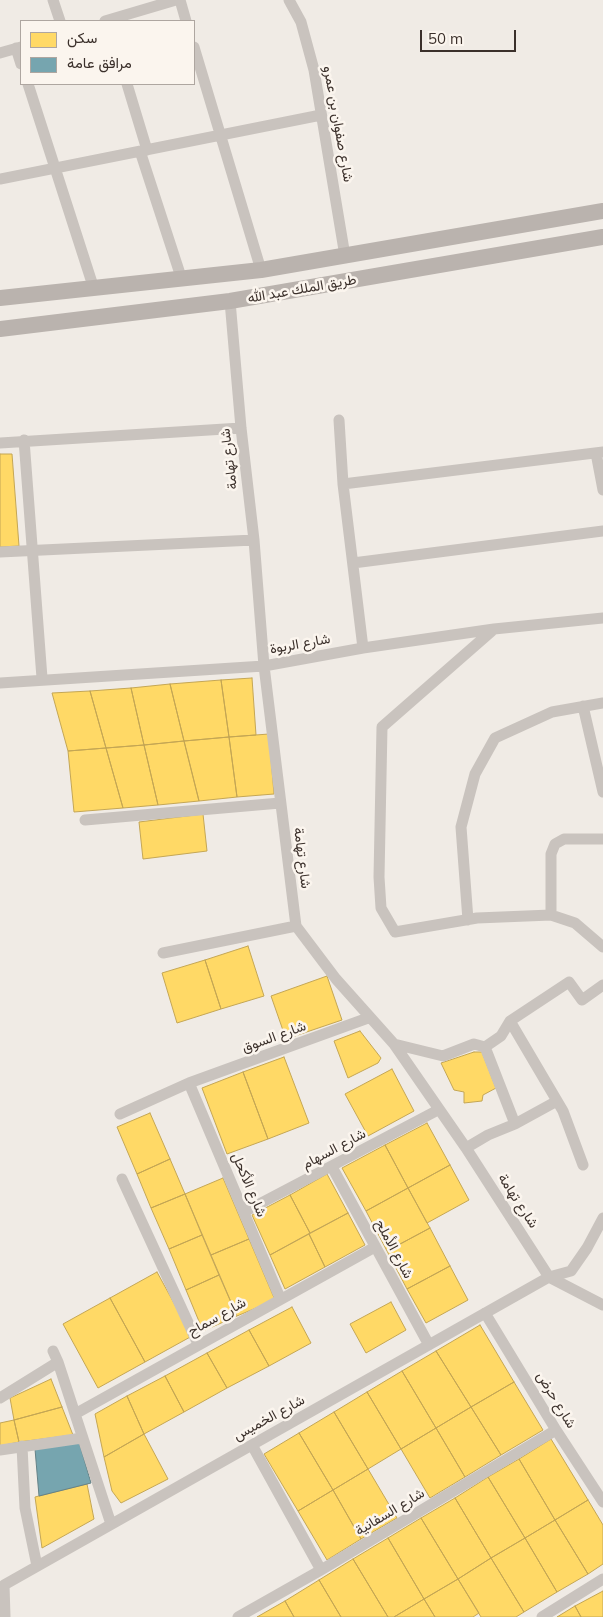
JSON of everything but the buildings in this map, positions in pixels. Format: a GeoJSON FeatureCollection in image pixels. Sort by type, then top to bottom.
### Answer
{"type":"FeatureCollection","features":[{"type":"Feature","properties":{"kind":"main road","name":"طريق الملك عبد الله"},"geometry":{"type":"LineString","coordinates":[[0,298],[182,280],[261,270],[603,211]]}},
{"type":"Feature","properties":{"kind":"main road","name":"طريق الملك عبد الله"},"geometry":{"type":"LineString","coordinates":[[0,329],[230,301],[603,236]]}},
{"type":"Feature","properties":{"kind":"street"},"geometry":{"type":"LineString","coordinates":[[53,0],[60,20]]}},
{"type":"Feature","properties":{"kind":"street"},"geometry":{"type":"LineString","coordinates":[[110,20],[176,0]]}},
{"type":"Feature","properties":{"kind":"street"},"geometry":{"type":"LineString","coordinates":[[180,0],[186,20]]}},
{"type":"Feature","properties":{"kind":"street","name":"شارع صفوان بن عمرو"},"geometry":{"type":"LineString","coordinates":[[289,0],[301,22],[314,70],[345,256]]}},
{"type":"Feature","properties":{"kind":"street"},"geometry":{"type":"LineString","coordinates":[[0,53],[19,47]]}},
{"type":"Feature","properties":{"kind":"street"},"geometry":{"type":"LineString","coordinates":[[195,50],[261,270]]}},
{"type":"Feature","properties":{"kind":"street"},"geometry":{"type":"LineString","coordinates":[[28,85],[94,289]]}},
{"type":"Feature","properties":{"kind":"street"},"geometry":{"type":"LineString","coordinates":[[127,85],[143,151],[182,280]]}},
{"type":"Feature","properties":{"kind":"street"},"geometry":{"type":"LineString","coordinates":[[0,180],[321,115]]}},
{"type":"Feature","properties":{"kind":"street","name":"شارع تهامة"},"geometry":{"type":"LineString","coordinates":[[230,301],[241,428],[254,540],[264,666],[296,926],[368,1018],[394,1044],[466,1148],[549,1276],[603,1306]]}},
{"type":"Feature","properties":{"kind":"street"},"geometry":{"type":"LineString","coordinates":[[339,420],[343,484],[364,648]]}},
{"type":"Feature","properties":{"kind":"street"},"geometry":{"type":"LineString","coordinates":[[0,443],[24,440],[241,428]]}},
{"type":"Feature","properties":{"kind":"street"},"geometry":{"type":"LineString","coordinates":[[24,440],[42,678]]}},
{"type":"Feature","properties":{"kind":"street"},"geometry":{"type":"LineString","coordinates":[[343,484],[600,452],[603,490]]}},
{"type":"Feature","properties":{"kind":"street"},"geometry":{"type":"LineString","coordinates":[[353,563],[603,531]]}},
{"type":"Feature","properties":{"kind":"street"},"geometry":{"type":"LineString","coordinates":[[0,552],[254,540]]}},
{"type":"Feature","properties":{"kind":"street","name":"شارع الربوة"},"geometry":{"type":"LineString","coordinates":[[0,683],[42,678],[264,666],[364,648],[494,629],[603,618]]}},
{"type":"Feature","properties":{"kind":"street"},"geometry":{"type":"LineString","coordinates":[[494,629],[382,727],[379,877],[381,908],[395,932],[468,920],[551,915],[576,923],[603,947]]}},
{"type":"Feature","properties":{"kind":"street"},"geometry":{"type":"LineString","coordinates":[[468,920],[461,827],[474,774],[495,738],[552,712],[603,702]]}},
{"type":"Feature","properties":{"kind":"street"},"geometry":{"type":"LineString","coordinates":[[583,706],[603,792]]}},
{"type":"Feature","properties":{"kind":"street"},"geometry":{"type":"LineString","coordinates":[[85,820],[280,803]]}},
{"type":"Feature","properties":{"kind":"street"},"geometry":{"type":"LineString","coordinates":[[551,915],[551,854],[555,844],[564,840],[603,839]]}},
{"type":"Feature","properties":{"kind":"street"},"geometry":{"type":"LineString","coordinates":[[163,953],[296,926]]}},
{"type":"Feature","properties":{"kind":"street"},"geometry":{"type":"LineString","coordinates":[[394,1044],[443,1056],[474,1044],[485,1047],[501,1036],[510,1021],[569,982],[582,1000],[603,985]]}},
{"type":"Feature","properties":{"kind":"street","name":"شارع السوق"},"geometry":{"type":"LineString","coordinates":[[120,1114],[189,1083],[368,1018]]}},
{"type":"Feature","properties":{"kind":"street"},"geometry":{"type":"LineString","coordinates":[[510,1021],[557,1101],[584,1165]]}},
{"type":"Feature","properties":{"kind":"street"},"geometry":{"type":"LineString","coordinates":[[485,1047],[515,1124]]}},
{"type":"Feature","properties":{"kind":"street","name":"شارع الأكحل"},"geometry":{"type":"LineString","coordinates":[[189,1083],[280,1298]]}},
{"type":"Feature","properties":{"kind":"street"},"geometry":{"type":"LineString","coordinates":[[466,1148],[557,1101]]}},
{"type":"Feature","properties":{"kind":"street","name":"شارع السهام"},"geometry":{"type":"LineString","coordinates":[[244,1212],[438,1110]]}},
{"type":"Feature","properties":{"kind":"street","name":"شارع الأملح"},"geometry":{"type":"LineString","coordinates":[[332,1167],[429,1345]]}},
{"type":"Feature","properties":{"kind":"street"},"geometry":{"type":"LineString","coordinates":[[122,1179],[198,1344]]}},
{"type":"Feature","properties":{"kind":"street","name":"شارع الخميس"},"geometry":{"type":"LineString","coordinates":[[2,1604],[4,1585],[549,1276],[571,1270],[587,1248],[603,1218]]}},
{"type":"Feature","properties":{"kind":"street","name":"شارع سماح"},"geometry":{"type":"LineString","coordinates":[[75,1414],[280,1298],[375,1247]]}},
{"type":"Feature","properties":{"kind":"street","name":"شارع حرض"},"geometry":{"type":"LineString","coordinates":[[485,1313],[556,1430],[603,1502]]}},
{"type":"Feature","properties":{"kind":"street"},"geometry":{"type":"LineString","coordinates":[[0,1398],[56,1356],[111,1524]]}},
{"type":"Feature","properties":{"kind":"street","name":"شارع السفانية"},"geometry":{"type":"LineString","coordinates":[[238,1617],[321,1570],[556,1430]]}},
{"type":"Feature","properties":{"kind":"street"},"geometry":{"type":"LineString","coordinates":[[0,1450],[82,1438]]}},
{"type":"Feature","properties":{"kind":"street"},"geometry":{"type":"LineString","coordinates":[[252,1445],[321,1570]]}},
{"type":"Feature","properties":{"kind":"street"},"geometry":{"type":"LineString","coordinates":[[22,1446],[26,1508],[37,1566]]}},
{"type":"Feature","properties":{"kind":"street"},"geometry":{"type":"LineString","coordinates":[[542,1617],[603,1579]]}},
{"type":"Feature","properties":{"kind":"street"},"geometry":{"type":"LineString","coordinates":[[2,1604],[4,1617]]}}]}
